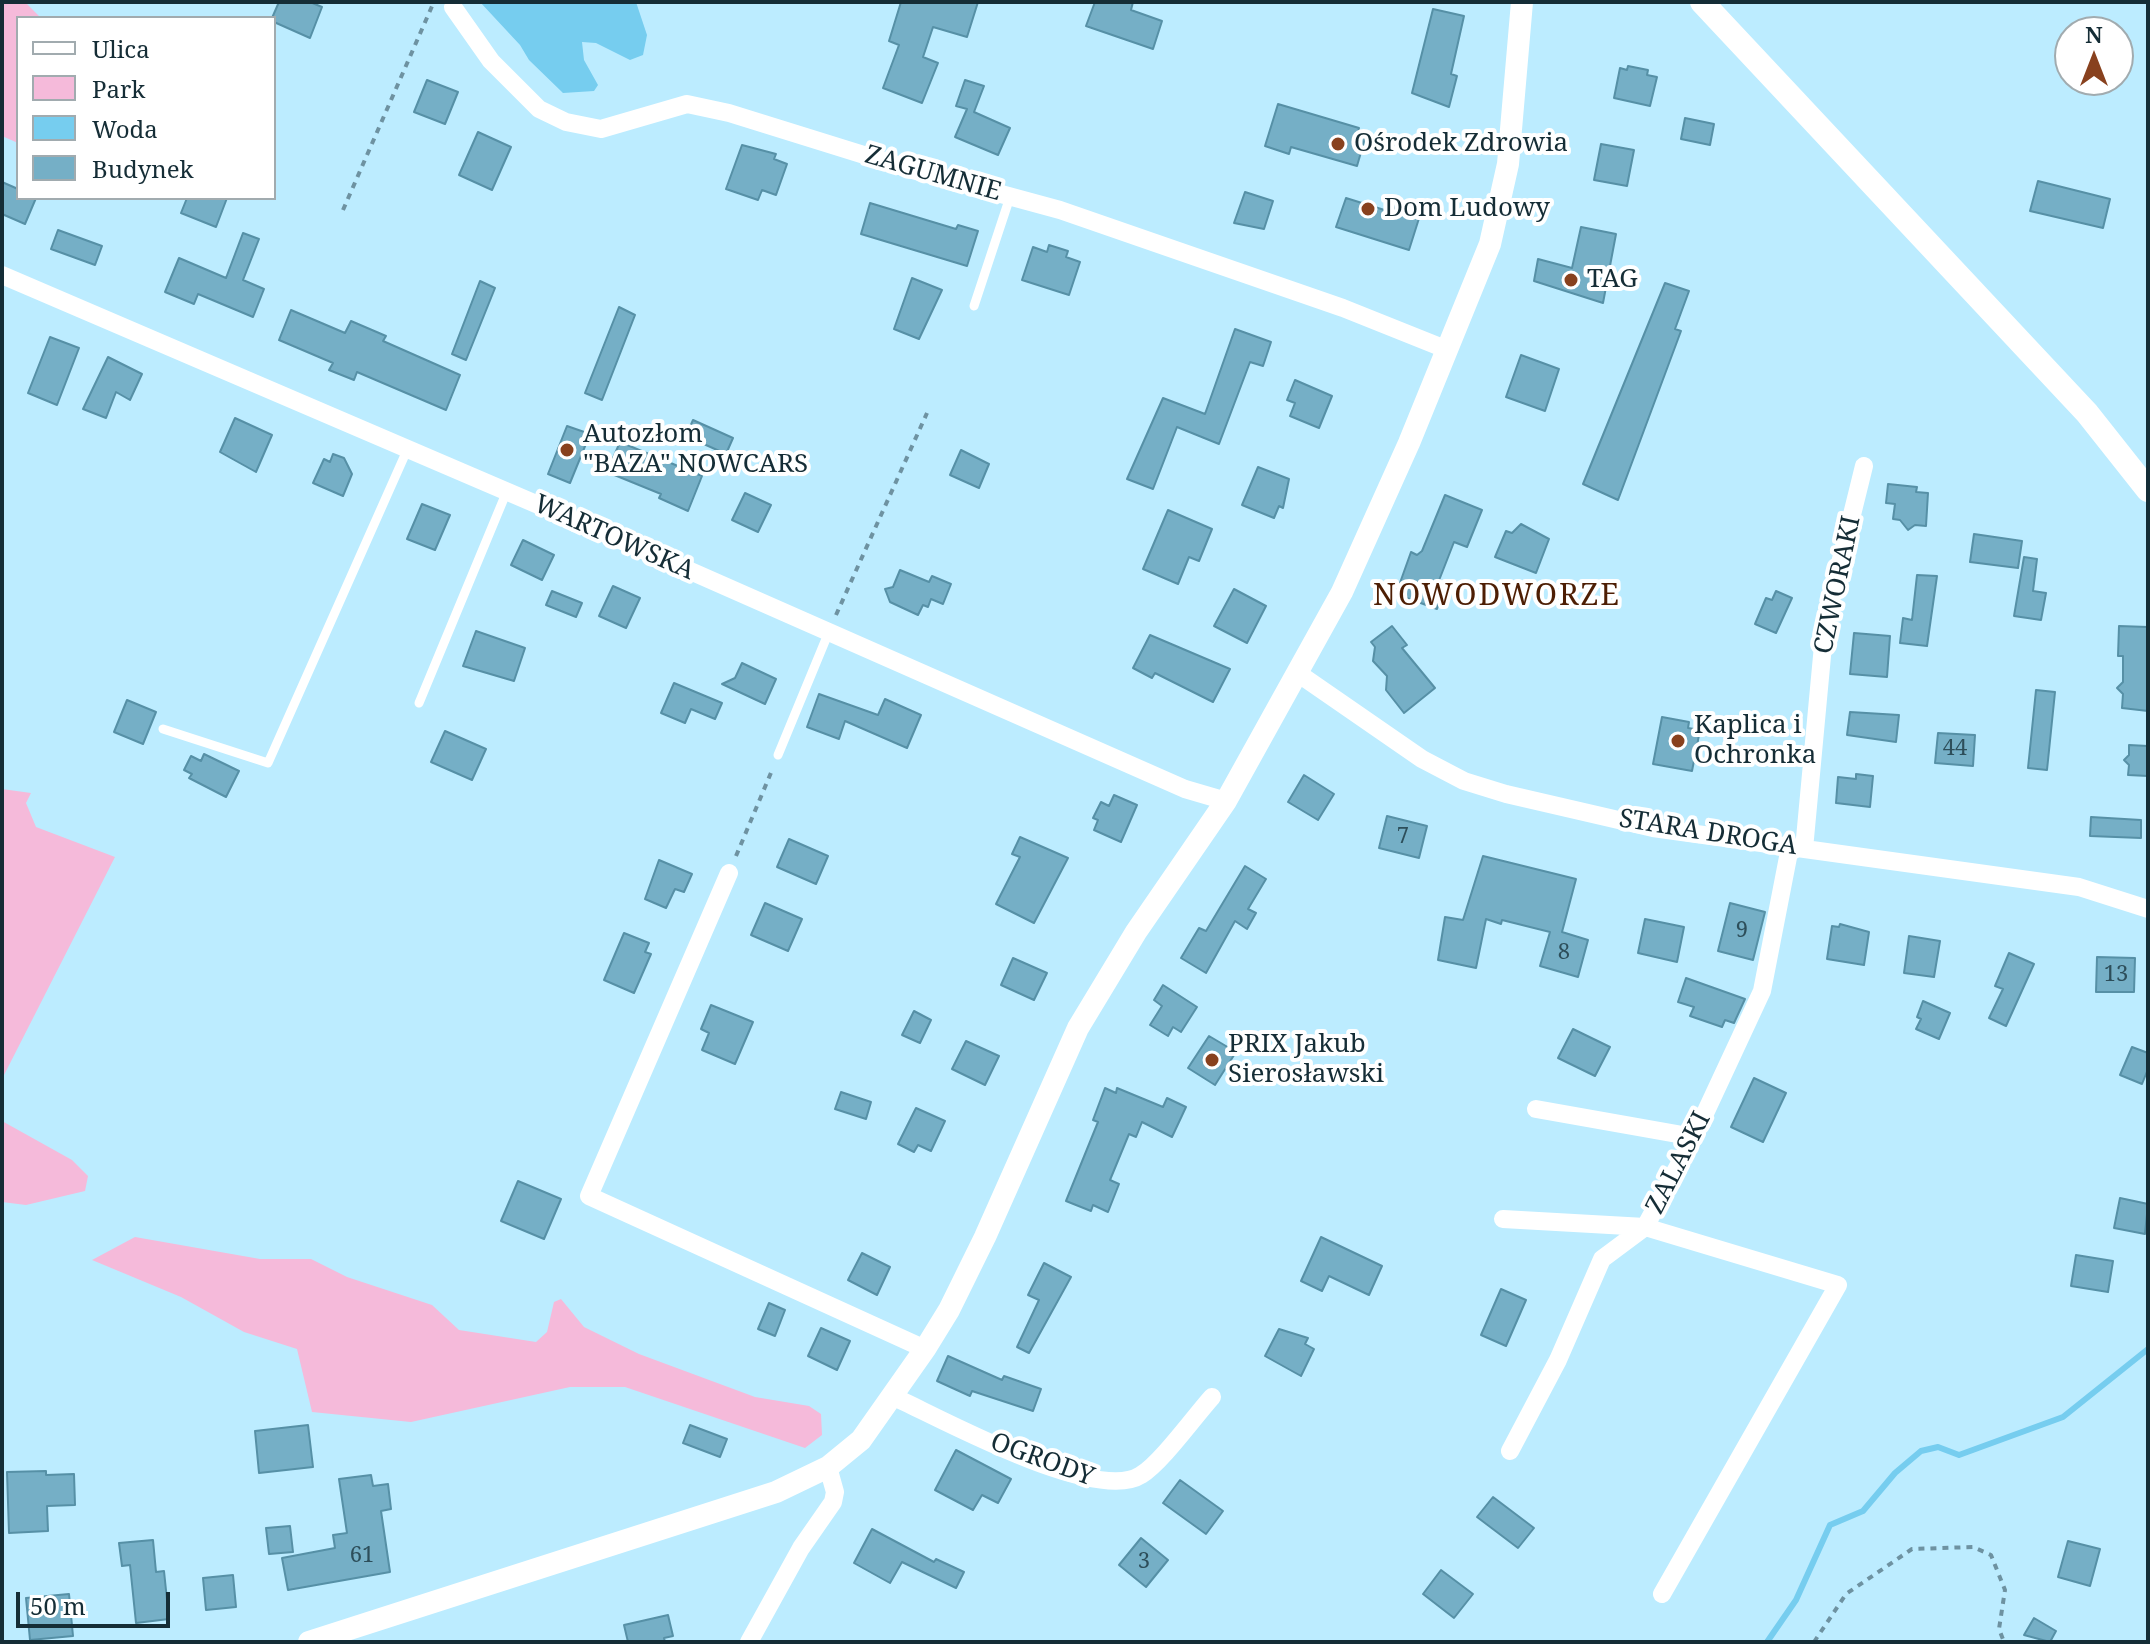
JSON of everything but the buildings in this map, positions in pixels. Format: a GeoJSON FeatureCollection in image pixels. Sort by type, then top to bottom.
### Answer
{"type":"FeatureCollection","features":[{"type":"Feature","properties":{"kind":"main road"},"geometry":{"type":"LineString","coordinates":[[1702,2],[2087,413],[2148,490]]}},
{"type":"Feature","properties":{"kind":"street"},"geometry":{"type":"LineString","coordinates":[[309,1642],[776,1492],[828,1467],[861,1440],[894,1397],[949,1310],[1078,1028],[1136,932],[1226,801],[1342,592],[1448,350],[1490,244],[1503,187],[1522,2]]}},
{"type":"Feature","properties":{"kind":"street","name":"ZAGUMNIE"},"geometry":{"type":"LineString","coordinates":[[446,4],[491,61],[539,109],[566,122],[601,129],[687,104],[729,113],[1060,210],[1328,303],[1448,350]]}},
{"type":"Feature","properties":{"kind":"street","name":"WARTOWSKA"},"geometry":{"type":"LineString","coordinates":[[2,275],[507,491],[1185,789],[1226,801]]}},
{"type":"Feature","properties":{"kind":"street","name":"CZWORAKI"},"geometry":{"type":"LineString","coordinates":[[1797,848],[1825,624],[1864,466]]}},
{"type":"Feature","properties":{"kind":"street","name":"STARA DROGA"},"geometry":{"type":"LineString","coordinates":[[1299,674],[1422,759],[1464,781],[1653,828],[2079,887],[2148,909]]}},
{"type":"Feature","properties":{"kind":"street","name":"ZALASKI"},"geometry":{"type":"LineString","coordinates":[[1510,1451],[1558,1360],[1602,1259],[1645,1227],[1694,1137],[1762,991],[1797,848]]}},
{"type":"Feature","properties":{"kind":"street"},"geometry":{"type":"LineString","coordinates":[[729,873],[589,1196],[925,1349]]}},
{"type":"Feature","properties":{"kind":"street"},"geometry":{"type":"LineString","coordinates":[[1536,1109],[1694,1137]]}},
{"type":"Feature","properties":{"kind":"street"},"geometry":{"type":"LineString","coordinates":[[1503,1219],[1645,1227],[1838,1285],[1662,1594]]}},
{"type":"Feature","properties":{"kind":"street","name":"OGRODY"},"geometry":{"type":"LineString","coordinates":[[894,1397],[1016,1454],[1109,1483],[1142,1475],[1212,1397]]}},
{"type":"Feature","properties":{"kind":"street"},"geometry":{"type":"LineString","coordinates":[[749,1642],[801,1548],[833,1502],[835,1492],[828,1467]]}},
{"type":"Feature","properties":{"kind":"lane"},"geometry":{"type":"LineString","coordinates":[[974,306],[1010,197]]}},
{"type":"Feature","properties":{"kind":"lane"},"geometry":{"type":"LineString","coordinates":[[163,729],[268,763],[408,448]]}},
{"type":"Feature","properties":{"kind":"lane"},"geometry":{"type":"LineString","coordinates":[[419,703],[507,491]]}},
{"type":"Feature","properties":{"kind":"lane"},"geometry":{"type":"LineString","coordinates":[[778,755],[828,634]]}},
{"type":"Feature","properties":{"kind":"path"},"geometry":{"type":"LineString","coordinates":[[343,210],[446,4]]}},
{"type":"Feature","properties":{"kind":"path"},"geometry":{"type":"LineString","coordinates":[[828,634],[927,413]]}},
{"type":"Feature","properties":{"kind":"path"},"geometry":{"type":"LineString","coordinates":[[729,873],[778,755]]}},
{"type":"Feature","properties":{"kind":"path"},"geometry":{"type":"LineString","coordinates":[[1814,1642],[1846,1594],[1912,1549],[1973,1547],[1991,1555],[2005,1590],[1999,1629],[2004,1642]]}},
{"type":"Feature","properties":{"kind":"green space"},"geometry":{"type":"Polygon","coordinates":[[[2,2],[27,4],[39,16],[16,16],[16,142],[2,136],[2,2]]]}},
{"type":"Feature","properties":{"kind":"green space"},"geometry":{"type":"Polygon","coordinates":[[[2,789],[31,793],[26,803],[36,827],[115,857],[2,1079],[2,789]]]}},
{"type":"Feature","properties":{"kind":"green space"},"geometry":{"type":"Polygon","coordinates":[[[2,1121],[72,1160],[88,1176],[85,1191],[26,1205],[2,1202],[2,1121]]]}},
{"type":"Feature","properties":{"kind":"green space"},"geometry":{"type":"Polygon","coordinates":[[[135,1237],[260,1259],[311,1259],[347,1277],[432,1305],[459,1330],[536,1342],[547,1332],[554,1302],[561,1299],[584,1327],[639,1354],[755,1397],[809,1406],[821,1414],[822,1435],[805,1448],[625,1387],[570,1387],[411,1422],[312,1412],[297,1349],[244,1332],[181,1297],[92,1260],[135,1237]]]}},
{"type":"Feature","properties":{"kind":"water"},"geometry":{"type":"Polygon","coordinates":[[[480,2],[636,2],[647,35],[643,55],[630,60],[596,43],[582,42],[584,60],[598,85],[594,91],[563,93],[529,60],[520,45],[480,2]]]}},
{"type":"Feature","properties":{"kind":"waterway"},"geometry":{"type":"LineString","coordinates":[[1767,1642],[1796,1600],[1830,1525],[1863,1511],[1895,1473],[1921,1451],[1938,1447],[1959,1455],[2063,1417],[2148,1349]]}},
{"type":"Feature","properties":{"kind":"place","name":"Ośrodek Zdrowia"},"geometry":{"type":"Point","coordinates":[1338,144]}},
{"type":"Feature","properties":{"kind":"place","name":"Dom Ludowy"},"geometry":{"type":"Point","coordinates":[1368,209]}},
{"type":"Feature","properties":{"kind":"place","name":"TAG"},"geometry":{"type":"Point","coordinates":[1571,280]}},
{"type":"Feature","properties":{"kind":"place","name":"Autozłom \"BAZA\" NOWCARS"},"geometry":{"type":"Point","coordinates":[567,450]}},
{"type":"Feature","properties":{"kind":"place","name":"Kaplica i Ochronka"},"geometry":{"type":"Point","coordinates":[1678,741]}},
{"type":"Feature","properties":{"kind":"place","name":"PRIX Jakub Sierosławski"},"geometry":{"type":"Point","coordinates":[1212,1060]}},
{"type":"Feature","properties":{"kind":"district","name":"NOWODWORZE"},"geometry":{"type":"Point","coordinates":[1497,596]}}]}
